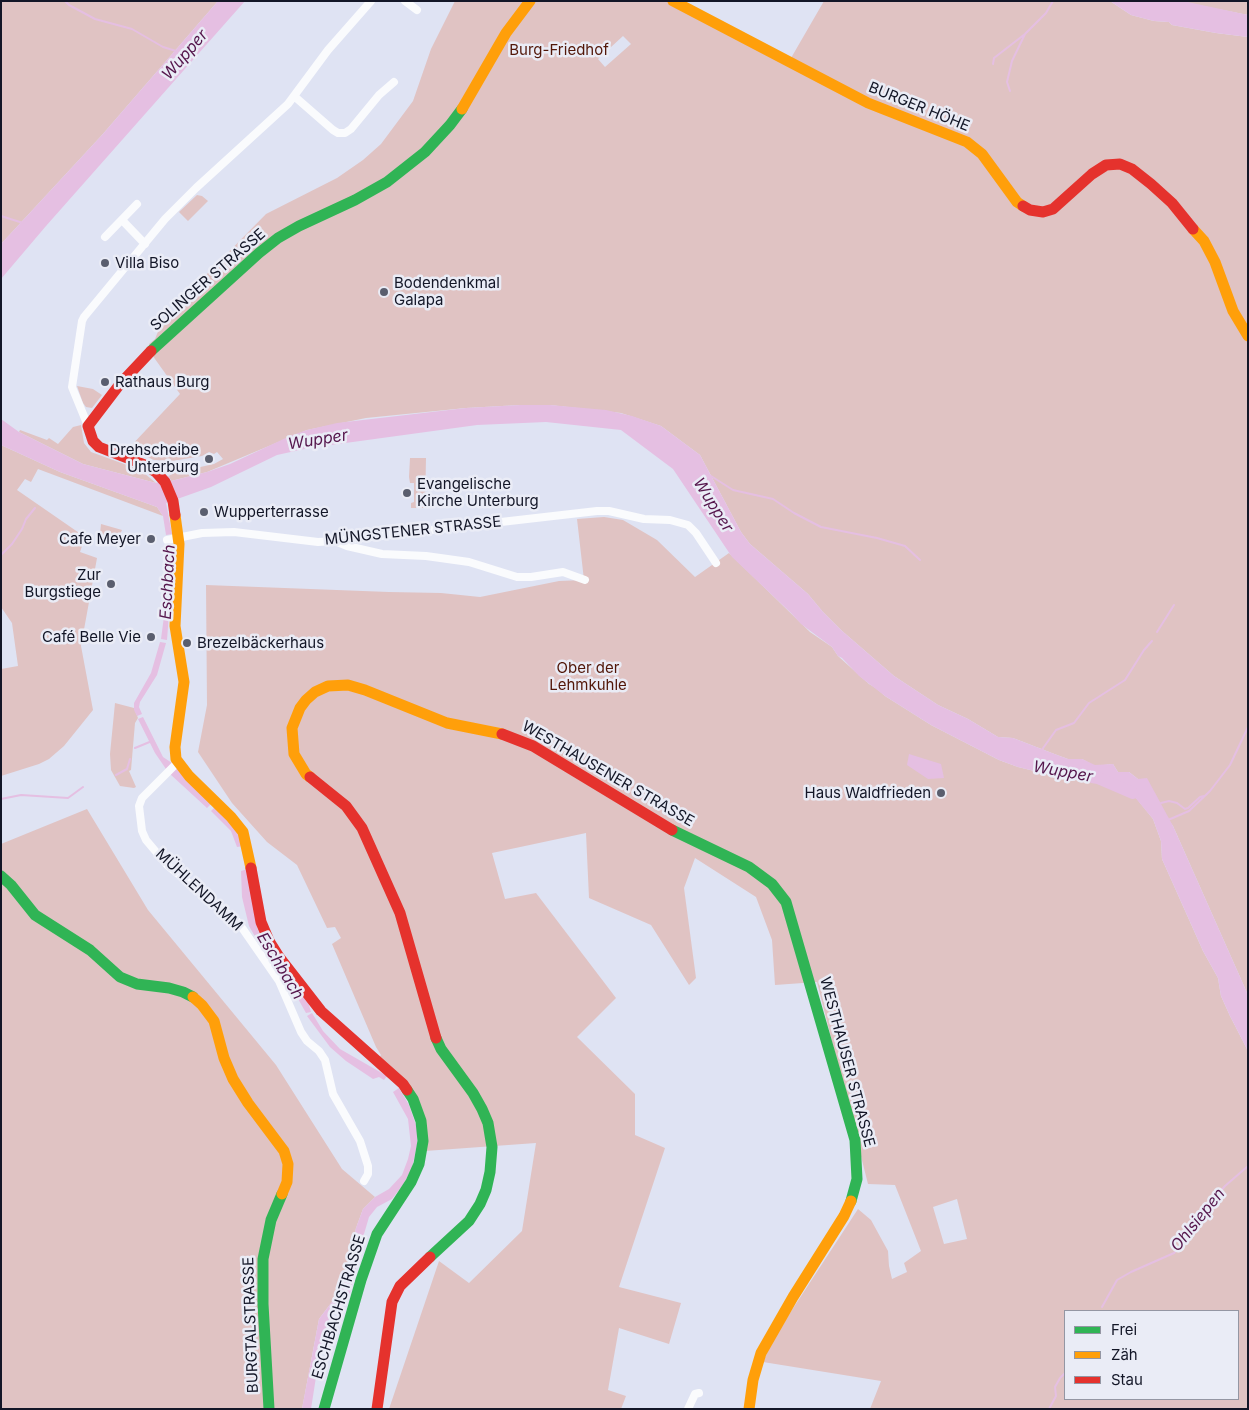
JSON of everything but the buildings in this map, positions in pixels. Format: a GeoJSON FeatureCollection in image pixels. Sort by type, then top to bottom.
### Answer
{"type":"FeatureCollection","features":[{"type":"Feature","properties":{"kind":"main road","name":"SOLINGER STRASSE"},"geometry":{"type":"LineString","coordinates":[[88,426],[120,384],[146,356],[259,253],[278,238],[299,226],[377,188],[402,172],[425,152],[457,116],[506,33],[530,1]]}},
{"type":"Feature","properties":{"kind":"main road","name":"BURGER HÖHE"},"geometry":{"type":"LineString","coordinates":[[673,1],[868,104],[970,144],[984,158],[1014,199],[1030,210],[1043,212],[1054,209],[1092,174],[1106,165],[1120,164],[1132,169],[1152,184],[1172,203],[1201,237],[1215,262],[1233,311],[1248,336]]}},
{"type":"Feature","properties":{"kind":"main road"},"geometry":{"type":"LineString","coordinates":[[88,426],[93,441],[99,447],[145,465],[156,472],[163,479],[173,501],[175,626],[184,682],[175,747],[176,757],[173,766]]}},
{"type":"Feature","properties":{"kind":"main road","name":"WESTHAUSENER STRASSE"},"geometry":{"type":"LineString","coordinates":[[377,1409],[392,1302],[400,1286],[456,1234],[480,1204],[486,1190],[490,1172],[492,1145],[488,1123],[482,1109],[473,1093],[441,1049],[433,1031],[400,914],[362,828],[346,806],[306,774],[294,754],[292,728],[296,714],[303,703],[310,696],[324,688],[348,685],[447,723],[512,736],[533,746],[662,825],[749,867],[772,884]]}},
{"type":"Feature","properties":{"kind":"main road","name":"ESCHBACHSTRASSE"},"geometry":{"type":"LineString","coordinates":[[173,766],[189,776],[234,820],[243,832],[261,922],[269,941],[279,957],[322,1012],[403,1084],[415,1105],[422,1126],[422,1147],[419,1164],[411,1182],[383,1223],[374,1241],[324,1409]]}},
{"type":"Feature","properties":{"kind":"main road","name":"BURGTALSTRASSE"},"geometry":{"type":"LineString","coordinates":[[1,876],[36,915],[94,953],[123,979],[180,991],[190,995],[202,1005],[214,1021],[224,1058],[233,1080],[284,1151],[288,1164],[287,1182],[271,1220],[263,1258],[264,1324],[269,1409]]}},
{"type":"Feature","properties":{"kind":"main road","name":"WESTHAUSER STRASSE"},"geometry":{"type":"LineString","coordinates":[[749,1409],[753,1380],[761,1353],[844,1216],[852,1199],[857,1179],[855,1140],[795,928],[786,902],[772,884]]}},
{"type":"Feature","properties":{"kind":"street"},"geometry":{"type":"LineString","coordinates":[[88,426],[72,387],[82,321],[178,205],[275,118],[328,50],[371,1]]}},
{"type":"Feature","properties":{"kind":"street"},"geometry":{"type":"LineString","coordinates":[[405,1],[417,10]]}},
{"type":"Feature","properties":{"kind":"street"},"geometry":{"type":"LineString","coordinates":[[294,96],[333,130],[338,133],[345,133],[351,129],[378,95],[394,82]]}},
{"type":"Feature","properties":{"kind":"street"},"geometry":{"type":"LineString","coordinates":[[105,237],[137,204]]}},
{"type":"Feature","properties":{"kind":"street"},"geometry":{"type":"LineString","coordinates":[[122,220],[145,244]]}},
{"type":"Feature","properties":{"kind":"street","name":"MÜNGSTENER STRASSE"},"geometry":{"type":"LineString","coordinates":[[175,538],[202,533],[234,532],[318,542],[335,541],[609,510],[644,519],[670,520],[688,525],[696,533],[716,563]]}},
{"type":"Feature","properties":{"kind":"street"},"geometry":{"type":"LineString","coordinates":[[335,541],[356,549],[382,554],[432,557],[469,562],[517,577],[531,578],[563,572],[585,580]]}},
{"type":"Feature","properties":{"kind":"street","name":"MÜHLENDAMM"},"geometry":{"type":"LineString","coordinates":[[173,766],[142,798],[139,806],[140,824],[144,836],[168,866],[238,922],[279,981],[301,1032],[325,1060],[333,1094],[360,1141],[368,1166],[368,1174],[364,1181]]}},
{"type":"Feature","properties":{"kind":"street"},"geometry":{"type":"LineString","coordinates":[[688,1409],[695,1394],[699,1393]]}},
{"type":"Feature","properties":{"kind":"green space"},"geometry":{"type":"Polygon","coordinates":[[[1,1],[218,1],[102,135],[1,244],[1,1]]]}},
{"type":"Feature","properties":{"kind":"green space","name":"Burg-Friedhof"},"geometry":{"type":"Polygon","coordinates":[[[455,1],[683,1],[791,58],[824,1],[1110,1],[1131,15],[1154,21],[1169,22],[1172,25],[1248,37],[1248,995],[1173,826],[1138,779],[1129,772],[1118,772],[1113,764],[1095,766],[1082,759],[1068,759],[1013,738],[998,737],[968,719],[938,705],[894,676],[841,630],[808,594],[750,544],[741,532],[700,455],[661,426],[621,413],[550,405],[466,408],[366,418],[307,430],[207,472],[171,481],[169,476],[173,473],[214,464],[223,459],[217,452],[214,454],[209,452],[202,456],[172,461],[154,460],[128,449],[180,394],[150,352],[149,344],[155,339],[159,329],[205,276],[266,214],[337,178],[363,160],[381,144],[413,101],[431,49],[455,1]],[[623,36],[598,59],[605,67],[631,44],[623,36]]]}},
{"type":"Feature","properties":{"kind":"green space"},"geometry":{"type":"Polygon","coordinates":[[[1183,1],[1248,1],[1248,15],[1193,4],[1183,1]]]}},
{"type":"Feature","properties":{"kind":"green space"},"geometry":{"type":"Polygon","coordinates":[[[197,195],[202,196],[208,201],[188,221],[179,212],[197,195]]]}},
{"type":"Feature","properties":{"kind":"green space"},"geometry":{"type":"Polygon","coordinates":[[[77,386],[93,389],[102,395],[92,408],[86,407],[83,403],[77,386]]]}},
{"type":"Feature","properties":{"kind":"green space"},"geometry":{"type":"Polygon","coordinates":[[[81,425],[84,443],[91,452],[135,468],[156,483],[83,464],[19,432],[20,430],[47,440],[49,438],[58,444],[73,427],[81,425]]]}},
{"type":"Feature","properties":{"kind":"green space"},"geometry":{"type":"Polygon","coordinates":[[[1,445],[60,472],[157,507],[163,516],[38,469],[31,482],[25,479],[17,490],[85,537],[80,552],[97,558],[81,646],[93,710],[64,746],[49,759],[1,776],[1,669],[18,666],[12,623],[1,607],[1,445]]]}},
{"type":"Feature","properties":{"kind":"green space"},"geometry":{"type":"Polygon","coordinates":[[[410,458],[426,458],[425,508],[411,508],[411,503],[414,502],[414,483],[410,483],[409,477],[410,458]]]}},
{"type":"Feature","properties":{"kind":"green space","name":"Ober der Lehmkuhle"},"geometry":{"type":"Polygon","coordinates":[[[604,517],[623,520],[657,540],[695,577],[729,553],[810,632],[832,647],[838,656],[869,684],[931,725],[999,760],[1018,767],[1059,777],[1111,782],[1133,794],[1153,819],[1161,841],[1162,859],[1203,951],[1218,978],[1221,996],[1248,1051],[1248,1409],[870,1409],[881,1381],[763,1362],[773,1339],[858,1209],[871,1220],[888,1251],[892,1279],[907,1272],[904,1263],[921,1251],[895,1185],[868,1184],[817,982],[775,985],[772,940],[756,897],[695,858],[684,888],[696,978],[689,985],[651,925],[589,898],[586,833],[492,853],[505,899],[536,893],[616,998],[577,1037],[635,1094],[635,1135],[665,1148],[619,1287],[681,1303],[669,1344],[619,1328],[608,1390],[626,1396],[621,1409],[389,1409],[439,1261],[469,1283],[522,1231],[536,1143],[425,1151],[425,1119],[379,1058],[381,1055],[332,944],[341,938],[335,927],[327,928],[297,865],[267,842],[232,803],[198,752],[207,705],[206,585],[441,593],[480,597],[559,581],[584,580],[577,519],[604,517]],[[957,1199],[933,1207],[944,1244],[967,1239],[957,1199]]]}},
{"type":"Feature","properties":{"kind":"green space"},"geometry":{"type":"Polygon","coordinates":[[[101,524],[122,530],[116,543],[100,534],[101,524]]]}},
{"type":"Feature","properties":{"kind":"green space"},"geometry":{"type":"Polygon","coordinates":[[[115,703],[134,708],[138,718],[135,723],[131,770],[129,771],[136,787],[134,788],[120,786],[111,770],[110,754],[115,703]]]}},
{"type":"Feature","properties":{"kind":"green space"},"geometry":{"type":"Polygon","coordinates":[[[87,809],[148,910],[276,1065],[342,1169],[375,1197],[363,1209],[356,1228],[344,1286],[319,1319],[302,1409],[1,1409],[1,844],[87,809]]]}},
{"type":"Feature","properties":{"kind":"water"},"geometry":{"type":"Polygon","coordinates":[[[218,1],[245,1],[1,279],[1,244],[102,135],[218,1]]]}},
{"type":"Feature","properties":{"kind":"water"},"geometry":{"type":"Polygon","coordinates":[[[1110,1],[1183,1],[1248,15],[1248,37],[1172,25],[1169,22],[1154,21],[1131,15],[1110,1]]]}},
{"type":"Feature","properties":{"kind":"water"},"geometry":{"type":"Polygon","coordinates":[[[550,405],[606,410],[632,416],[661,426],[700,455],[741,532],[750,544],[808,594],[841,630],[894,676],[938,705],[968,719],[998,737],[1013,738],[1068,759],[1082,759],[1095,765],[1113,764],[1118,772],[1129,772],[1138,779],[1147,778],[1173,826],[1248,995],[1248,1051],[1221,996],[1218,978],[1203,951],[1162,859],[1161,841],[1153,819],[1133,795],[1111,782],[1059,777],[1018,767],[999,760],[931,725],[885,696],[859,676],[838,656],[832,647],[801,624],[732,557],[673,469],[621,430],[546,422],[477,425],[309,448],[277,455],[211,487],[166,503],[172,534],[166,535],[163,516],[157,507],[60,472],[1,445],[1,419],[19,432],[83,464],[156,483],[169,476],[171,481],[207,472],[230,464],[290,436],[337,423],[466,408],[550,405]]]}},
{"type":"Feature","properties":{"kind":"water"},"geometry":{"type":"Polygon","coordinates":[[[167,546],[174,546],[172,575],[167,575],[167,546]]]}},
{"type":"Feature","properties":{"kind":"water"},"geometry":{"type":"Polygon","coordinates":[[[166,601],[170,601],[167,640],[161,639],[166,601]]]}},
{"type":"Feature","properties":{"kind":"water"},"geometry":{"type":"Polygon","coordinates":[[[160,642],[166,643],[157,675],[140,702],[139,707],[142,714],[137,716],[134,710],[134,703],[151,673],[160,642]]]}},
{"type":"Feature","properties":{"kind":"water"},"geometry":{"type":"Polygon","coordinates":[[[143,717],[163,757],[172,763],[166,769],[155,753],[138,719],[143,717]]]}},
{"type":"Feature","properties":{"kind":"water"},"geometry":{"type":"Polygon","coordinates":[[[909,754],[941,764],[944,778],[928,779],[907,765],[909,754]]]}},
{"type":"Feature","properties":{"kind":"water"},"geometry":{"type":"Polygon","coordinates":[[[176,768],[211,804],[207,808],[170,774],[176,768]]]}},
{"type":"Feature","properties":{"kind":"water"},"geometry":{"type":"Polygon","coordinates":[[[215,807],[237,830],[243,846],[237,847],[231,831],[211,811],[215,807]]]}},
{"type":"Feature","properties":{"kind":"water"},"geometry":{"type":"Polygon","coordinates":[[[248,869],[258,924],[257,928],[262,939],[257,940],[249,926],[242,897],[241,871],[248,869]]]}},
{"type":"Feature","properties":{"kind":"water","name":"Eschbach"},"geometry":{"type":"Polygon","coordinates":[[[263,940],[308,1002],[311,1012],[306,1013],[292,988],[258,942],[263,940]]]}},
{"type":"Feature","properties":{"kind":"water"},"geometry":{"type":"Polygon","coordinates":[[[312,1013],[323,1031],[340,1049],[387,1076],[384,1080],[379,1077],[373,1079],[346,1061],[330,1047],[307,1016],[312,1013]]]}},
{"type":"Feature","properties":{"kind":"water"},"geometry":{"type":"Polygon","coordinates":[[[399,1088],[409,1105],[417,1128],[417,1145],[412,1168],[403,1185],[392,1199],[377,1207],[369,1217],[350,1293],[329,1319],[321,1345],[311,1409],[302,1409],[319,1319],[344,1286],[356,1228],[363,1209],[375,1197],[389,1189],[402,1175],[408,1159],[411,1146],[408,1119],[393,1092],[399,1088]]]}},
{"type":"Feature","properties":{"kind":"waterway"},"geometry":{"type":"LineString","coordinates":[[65,1],[95,19],[132,29],[163,47],[176,51]]}},
{"type":"Feature","properties":{"kind":"waterway"},"geometry":{"type":"LineString","coordinates":[[1010,91],[1007,82],[1012,61],[1025,34],[1046,13],[1053,1]]}},
{"type":"Feature","properties":{"kind":"waterway"},"geometry":{"type":"LineString","coordinates":[[993,64],[994,58],[1025,34]]}},
{"type":"Feature","properties":{"kind":"waterway"},"geometry":{"type":"LineString","coordinates":[[1,216],[23,223]]}},
{"type":"Feature","properties":{"kind":"waterway"},"geometry":{"type":"LineString","coordinates":[[711,476],[733,490],[773,499],[794,513],[821,527],[877,538],[905,546],[920,560]]}},
{"type":"Feature","properties":{"kind":"waterway"},"geometry":{"type":"LineString","coordinates":[[1,555],[12,544],[26,519],[35,508]]}},
{"type":"Feature","properties":{"kind":"waterway"},"geometry":{"type":"LineString","coordinates":[[1157,632],[1174,605]]}},
{"type":"Feature","properties":{"kind":"waterway"},"geometry":{"type":"LineString","coordinates":[[1041,751],[1056,730],[1074,723],[1089,703],[1125,680],[1152,641]]}},
{"type":"Feature","properties":{"kind":"waterway"},"geometry":{"type":"LineString","coordinates":[[1168,820],[1189,811],[1210,791],[1230,765],[1248,727]]}},
{"type":"Feature","properties":{"kind":"waterway"},"geometry":{"type":"LineString","coordinates":[[135,748],[152,741]]}},
{"type":"Feature","properties":{"kind":"waterway"},"geometry":{"type":"LineString","coordinates":[[116,775],[127,769],[130,759]]}},
{"type":"Feature","properties":{"kind":"waterway","name":"Wupper"},"geometry":{"type":"LineString","coordinates":[[1092,777],[1133,793]]}},
{"type":"Feature","properties":{"kind":"waterway"},"geometry":{"type":"LineString","coordinates":[[1,799],[21,795],[68,798],[83,787]]}},
{"type":"Feature","properties":{"kind":"waterway"},"geometry":{"type":"LineString","coordinates":[[1161,803],[1169,801],[1177,803],[1185,809],[1204,796]]}},
{"type":"Feature","properties":{"kind":"waterway","name":"Ohlsiepen"},"geometry":{"type":"LineString","coordinates":[[1102,1307],[1117,1280],[1174,1253],[1225,1186],[1248,1166]]}},
{"type":"Feature","properties":{"kind":"waterway","name":"Ohlsiepen"},"geometry":{"type":"LineString","coordinates":[[1049,1409],[1056,1396],[1055,1387],[1064,1374]]}},
{"type":"Feature","properties":{"kind":"traffic: fast"},"geometry":{"type":"LineString","coordinates":[[151,351],[278,238],[387,182],[425,152],[462,109]]}},
{"type":"Feature","properties":{"kind":"traffic: fast"},"geometry":{"type":"LineString","coordinates":[[672,830],[749,867],[772,884],[786,902],[855,1140],[857,1179],[851,1201]]}},
{"type":"Feature","properties":{"kind":"traffic: fast"},"geometry":{"type":"LineString","coordinates":[[1,876],[11,885],[35,915],[90,950],[120,977],[137,984],[169,988],[193,997]]}},
{"type":"Feature","properties":{"kind":"traffic: fast"},"geometry":{"type":"LineString","coordinates":[[430,1257],[469,1221],[480,1204],[486,1190],[490,1172],[492,1147],[488,1123],[482,1109],[473,1093],[441,1049],[436,1038]]}},
{"type":"Feature","properties":{"kind":"traffic: fast"},"geometry":{"type":"LineString","coordinates":[[324,1409],[361,1280],[377,1234],[411,1182],[419,1164],[423,1141],[421,1121],[413,1099],[407,1090]]}},
{"type":"Feature","properties":{"kind":"traffic: fast"},"geometry":{"type":"LineString","coordinates":[[269,1409],[263,1304],[263,1259],[271,1220],[282,1194]]}},
{"type":"Feature","properties":{"kind":"traffic: slow"},"geometry":{"type":"LineString","coordinates":[[462,109],[506,33],[530,1]]}},
{"type":"Feature","properties":{"kind":"traffic: slow"},"geometry":{"type":"LineString","coordinates":[[673,1],[868,103],[967,142],[982,154],[1017,202],[1023,206]]}},
{"type":"Feature","properties":{"kind":"traffic: slow"},"geometry":{"type":"LineString","coordinates":[[1193,229],[1204,241],[1215,262],[1233,311],[1248,336]]}},
{"type":"Feature","properties":{"kind":"traffic: slow"},"geometry":{"type":"LineString","coordinates":[[175,515],[179,544],[175,626],[184,682],[175,747],[176,759],[189,776],[231,817],[243,832],[251,868]]}},
{"type":"Feature","properties":{"kind":"traffic: slow"},"geometry":{"type":"LineString","coordinates":[[310,777],[306,774],[294,754],[292,728],[300,708],[306,700],[315,692],[328,686],[348,685],[447,723],[502,734]]}},
{"type":"Feature","properties":{"kind":"traffic: slow"},"geometry":{"type":"LineString","coordinates":[[193,997],[202,1005],[214,1021],[224,1058],[233,1079],[248,1103],[284,1151],[288,1164],[287,1182],[282,1194]]}},
{"type":"Feature","properties":{"kind":"traffic: slow"},"geometry":{"type":"LineString","coordinates":[[749,1409],[753,1380],[761,1353],[793,1297],[844,1216],[851,1201]]}},
{"type":"Feature","properties":{"kind":"traffic: jam"},"geometry":{"type":"LineString","coordinates":[[1023,206],[1030,210],[1043,212],[1053,209],[1092,174],[1106,165],[1120,164],[1132,169],[1151,184],[1172,203],[1193,229]]}},
{"type":"Feature","properties":{"kind":"traffic: jam"},"geometry":{"type":"LineString","coordinates":[[151,351],[120,384],[88,426],[93,441],[99,447],[145,465],[156,472],[165,482],[173,501],[175,515]]}},
{"type":"Feature","properties":{"kind":"traffic: jam"},"geometry":{"type":"LineString","coordinates":[[502,734],[533,746],[672,830]]}},
{"type":"Feature","properties":{"kind":"traffic: jam"},"geometry":{"type":"LineString","coordinates":[[310,777],[346,806],[362,828],[400,913],[436,1038]]}},
{"type":"Feature","properties":{"kind":"traffic: jam"},"geometry":{"type":"LineString","coordinates":[[251,868],[261,922],[269,941],[279,957],[321,1011],[403,1084],[407,1090]]}},
{"type":"Feature","properties":{"kind":"traffic: jam"},"geometry":{"type":"LineString","coordinates":[[377,1409],[392,1302],[400,1286],[430,1257]]}},
{"type":"Feature","properties":{"kind":"place","name":"Villa Biso"},"geometry":{"type":"Point","coordinates":[105,263]}},
{"type":"Feature","properties":{"kind":"place","name":"Bodendenkmal Galapa"},"geometry":{"type":"Point","coordinates":[384,292]}},
{"type":"Feature","properties":{"kind":"place","name":"Rathaus Burg"},"geometry":{"type":"Point","coordinates":[105,382]}},
{"type":"Feature","properties":{"kind":"place","name":"Drehscheibe Unterburg"},"geometry":{"type":"Point","coordinates":[209,459]}},
{"type":"Feature","properties":{"kind":"place","name":"Evangelische Kirche Unterburg"},"geometry":{"type":"Point","coordinates":[407,493]}},
{"type":"Feature","properties":{"kind":"place","name":"Wupperterrasse"},"geometry":{"type":"Point","coordinates":[204,512]}},
{"type":"Feature","properties":{"kind":"place","name":"Cafe Meyer"},"geometry":{"type":"Point","coordinates":[151,539]}},
{"type":"Feature","properties":{"kind":"place","name":"Zur Burgstiege"},"geometry":{"type":"Point","coordinates":[111,584]}},
{"type":"Feature","properties":{"kind":"place","name":"Café Belle Vie"},"geometry":{"type":"Point","coordinates":[151,637]}},
{"type":"Feature","properties":{"kind":"place","name":"Brezelbäckerhaus"},"geometry":{"type":"Point","coordinates":[187,643]}},
{"type":"Feature","properties":{"kind":"place","name":"Haus Waldfrieden"},"geometry":{"type":"Point","coordinates":[941,793]}}]}
